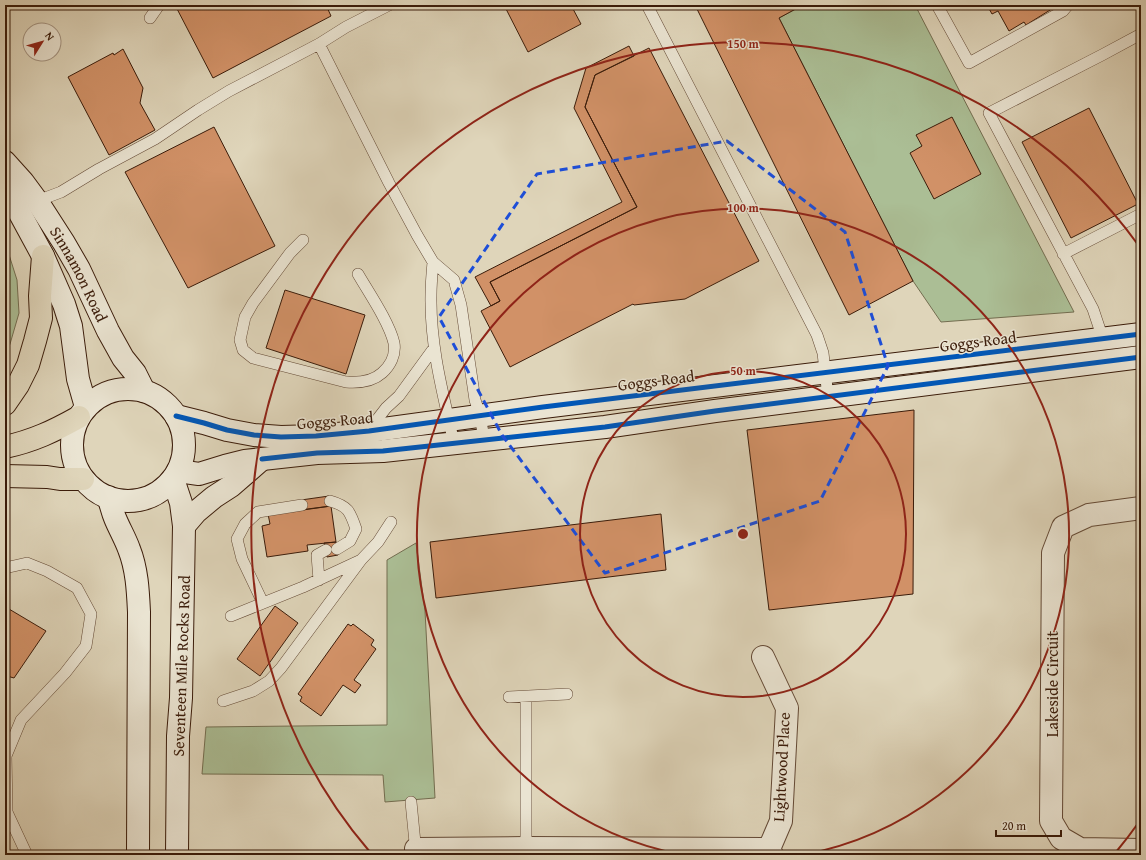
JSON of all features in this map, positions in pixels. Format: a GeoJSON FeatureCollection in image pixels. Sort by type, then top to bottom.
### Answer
{"type":"FeatureCollection","features":[{"type":"Feature","properties":{"kind":"highway"},"geometry":{"type":"LineString","coordinates":[[5,404],[18,385],[28,365],[36,341],[40,318],[43,256]]}},
{"type":"Feature","properties":{"kind":"highway"},"geometry":{"type":"LineString","coordinates":[[5,447],[36,439],[55,430],[83,412]]}},
{"type":"Feature","properties":{"kind":"highway"},"geometry":{"type":"LineString","coordinates":[[5,476],[83,479]]}},
{"type":"Feature","properties":{"kind":"main road","name":"Sinnamon Road"},"geometry":{"type":"LineString","coordinates":[[5,162],[23,182],[37,201],[64,243],[79,269],[108,331],[135,373],[144,392]]}},
{"type":"Feature","properties":{"kind":"main road","name":"Sinnamon Road"},"geometry":{"type":"LineString","coordinates":[[5,186],[43,256],[62,298],[71,326],[77,359],[78,379],[83,412]]}},
{"type":"Feature","properties":{"kind":"main road","name":"Goggs Road"},"geometry":{"type":"LineString","coordinates":[[176,416],[227,430],[254,434],[281,437],[316,436],[369,431],[543,407],[1141,334]]}},
{"type":"Feature","properties":{"kind":"main road","name":"Goggs Road"},"geometry":{"type":"LineString","coordinates":[[175,475],[200,474],[245,461],[317,454],[383,451],[605,426],[1141,357]]}},
{"type":"Feature","properties":{"kind":"main road"},"geometry":{"type":"LineString","coordinates":[[129,389],[144,392],[157,397],[168,405],[176,416],[183,434],[184,453],[175,475],[160,491],[144,499],[126,501],[108,497],[95,490],[83,479],[75,464],[72,449],[73,433],[83,412],[98,397],[113,391],[129,389]]}},
{"type":"Feature","properties":{"kind":"main road"},"geometry":{"type":"LineString","coordinates":[[184,526],[196,512],[262,459]]}},
{"type":"Feature","properties":{"kind":"main road","name":"Seventeen Mile Rocks Road"},"geometry":{"type":"LineString","coordinates":[[175,475],[184,526],[181,698],[178,736],[177,855]]}},
{"type":"Feature","properties":{"kind":"main road"},"geometry":{"type":"LineString","coordinates":[[108,497],[115,518],[129,549],[138,584],[138,855]]}},
{"type":"Feature","properties":{"kind":"main road","name":"Lakeside Circuit"},"geometry":{"type":"LineString","coordinates":[[1141,508],[1089,514],[1063,527],[1053,553],[1051,821],[1061,838],[1080,849],[1141,850]]}},
{"type":"Feature","properties":{"kind":"main road","name":"Lightwood Place"},"geometry":{"type":"LineString","coordinates":[[763,657],[787,708],[781,821],[771,852]]}},
{"type":"Feature","properties":{"kind":"main road"},"geometry":{"type":"LineString","coordinates":[[416,852],[526,848],[771,852]]}},
{"type":"Feature","properties":{"kind":"lane"},"geometry":{"type":"LineString","coordinates":[[150,18],[160,5]]}},
{"type":"Feature","properties":{"kind":"lane"},"geometry":{"type":"LineString","coordinates":[[37,201],[61,192],[99,169],[155,139],[229,91],[389,5]]}},
{"type":"Feature","properties":{"kind":"lane"},"geometry":{"type":"LineString","coordinates":[[647,5],[817,335],[823,354],[828,397]]}},
{"type":"Feature","properties":{"kind":"lane"},"geometry":{"type":"LineString","coordinates":[[937,5],[969,63],[1063,11],[1068,5]]}},
{"type":"Feature","properties":{"kind":"lane"},"geometry":{"type":"LineString","coordinates":[[1103,339],[1093,309],[989,113],[1141,34]]}},
{"type":"Feature","properties":{"kind":"lane"},"geometry":{"type":"LineString","coordinates":[[318,44],[389,183],[433,262],[454,280],[461,305],[475,400],[480,416],[484,439]]}},
{"type":"Feature","properties":{"kind":"lane"},"geometry":{"type":"LineString","coordinates":[[1063,254],[1141,214]]}},
{"type":"Feature","properties":{"kind":"lane"},"geometry":{"type":"LineString","coordinates":[[304,240],[290,253],[253,303],[246,317],[240,340],[243,350],[253,358],[346,382],[358,383],[378,376],[388,368],[393,357],[394,344],[390,331],[358,274]]}},
{"type":"Feature","properties":{"kind":"lane"},"geometry":{"type":"LineString","coordinates":[[433,262],[430,295],[434,348],[454,443]]}},
{"type":"Feature","properties":{"kind":"lane"},"geometry":{"type":"LineString","coordinates":[[369,431],[386,408],[399,396],[434,348]]}},
{"type":"Feature","properties":{"kind":"lane"},"geometry":{"type":"LineString","coordinates":[[319,580],[317,555],[350,541],[356,529],[350,514],[341,504],[330,501]]}},
{"type":"Feature","properties":{"kind":"lane"},"geometry":{"type":"LineString","coordinates":[[264,603],[242,559],[238,539],[245,524],[258,512],[302,505]]}},
{"type":"Feature","properties":{"kind":"lane"},"geometry":{"type":"LineString","coordinates":[[223,701],[253,691],[269,681],[281,668],[361,560],[378,542],[391,522]]}},
{"type":"Feature","properties":{"kind":"lane"},"geometry":{"type":"LineString","coordinates":[[232,616],[319,580],[361,560]]}},
{"type":"Feature","properties":{"kind":"lane"},"geometry":{"type":"LineString","coordinates":[[5,568],[27,563],[47,571],[77,588],[91,614],[86,646],[65,673],[21,720],[6,756],[7,812],[27,855]]}},
{"type":"Feature","properties":{"kind":"lane"},"geometry":{"type":"LineString","coordinates":[[509,698],[567,694]]}},
{"type":"Feature","properties":{"kind":"lane"},"geometry":{"type":"LineString","coordinates":[[526,697],[526,848]]}},
{"type":"Feature","properties":{"kind":"lane"},"geometry":{"type":"LineString","coordinates":[[411,802],[416,852]]}},
{"type":"Feature","properties":{"kind":"highlighted area"},"geometry":{"type":"Polygon","coordinates":[[[727,141],[845,232],[888,366],[820,501],[605,573],[502,435],[439,317],[537,174],[727,141]]]}},
{"type":"Feature","properties":{"kind":"green space"},"geometry":{"type":"Polygon","coordinates":[[[803,5],[915,5],[1074,312],[941,322],[913,281],[779,18],[803,5]]]}},
{"type":"Feature","properties":{"kind":"green space"},"geometry":{"type":"Polygon","coordinates":[[[5,242],[17,280],[19,313],[5,356],[5,242]]]}},
{"type":"Feature","properties":{"kind":"green space"},"geometry":{"type":"Polygon","coordinates":[[[416,543],[425,611],[435,798],[385,802],[383,775],[202,774],[206,727],[387,725],[387,560],[416,543]]]}},
{"type":"Feature","properties":{"kind":"building"},"geometry":{"type":"Polygon","coordinates":[[[175,5],[326,5],[331,16],[213,78],[175,5]]]}},
{"type":"Feature","properties":{"kind":"building"},"geometry":{"type":"Polygon","coordinates":[[[504,5],[575,5],[572,7],[581,24],[528,52],[504,5]]]}},
{"type":"Feature","properties":{"kind":"building"},"geometry":{"type":"Polygon","coordinates":[[[695,5],[803,5],[779,18],[913,281],[849,315],[695,5]]]}},
{"type":"Feature","properties":{"kind":"building"},"geometry":{"type":"Polygon","coordinates":[[[987,5],[1054,5],[1055,7],[1026,25],[1024,22],[1009,31],[998,11],[992,14],[987,5]]]}},
{"type":"Feature","properties":{"kind":"building"},"geometry":{"type":"Polygon","coordinates":[[[629,46],[634,56],[595,75],[585,107],[637,207],[490,282],[500,301],[491,306],[475,277],[622,202],[574,108],[586,68],[629,46]]]}},
{"type":"Feature","properties":{"kind":"building"},"geometry":{"type":"Polygon","coordinates":[[[649,48],[759,261],[685,299],[633,304],[510,367],[481,311],[500,301],[490,282],[637,207],[585,107],[595,75],[649,48]]]}},
{"type":"Feature","properties":{"kind":"building"},"geometry":{"type":"Polygon","coordinates":[[[123,49],[143,88],[140,103],[155,130],[109,155],[68,77],[113,53],[114,55],[123,49]]]}},
{"type":"Feature","properties":{"kind":"building"},"geometry":{"type":"Polygon","coordinates":[[[1089,108],[1138,204],[1071,238],[1022,142],[1089,108]]]}},
{"type":"Feature","properties":{"kind":"building"},"geometry":{"type":"Polygon","coordinates":[[[952,117],[981,174],[934,199],[910,153],[922,146],[916,135],[952,117]]]}},
{"type":"Feature","properties":{"kind":"building"},"geometry":{"type":"Polygon","coordinates":[[[214,127],[275,246],[188,288],[125,172],[214,127]]]}},
{"type":"Feature","properties":{"kind":"building"},"geometry":{"type":"Polygon","coordinates":[[[285,290],[365,315],[346,374],[266,348],[285,290]]]}},
{"type":"Feature","properties":{"kind":"building"},"geometry":{"type":"Polygon","coordinates":[[[914,410],[913,594],[769,610],[747,430],[914,410]]]}},
{"type":"Feature","properties":{"kind":"building"},"geometry":{"type":"Polygon","coordinates":[[[329,496],[331,506],[303,510],[301,500],[329,496]]]}},
{"type":"Feature","properties":{"kind":"building"},"geometry":{"type":"Polygon","coordinates":[[[331,506],[336,542],[307,545],[308,551],[267,557],[262,526],[270,524],[268,514],[331,506]]]}},
{"type":"Feature","properties":{"kind":"building"},"geometry":{"type":"Polygon","coordinates":[[[661,514],[666,570],[436,598],[430,542],[661,514]]]}},
{"type":"Feature","properties":{"kind":"building"},"geometry":{"type":"Polygon","coordinates":[[[336,542],[338,555],[327,557],[324,543],[336,542]]]}},
{"type":"Feature","properties":{"kind":"building"},"geometry":{"type":"Polygon","coordinates":[[[275,606],[298,623],[260,676],[237,659],[275,606]]]}},
{"type":"Feature","properties":{"kind":"building"},"geometry":{"type":"Polygon","coordinates":[[[9,609],[46,631],[14,678],[7,676],[5,680],[5,615],[9,609]]]}},
{"type":"Feature","properties":{"kind":"building"},"geometry":{"type":"Polygon","coordinates":[[[348,624],[351,626],[353,624],[374,640],[371,645],[376,649],[354,680],[361,685],[355,693],[343,685],[321,716],[300,701],[302,697],[298,694],[348,624]]]}},
{"type":"Feature","properties":{"kind":"cycle path"},"geometry":{"type":"LineString","coordinates":[[176,416],[227,430],[254,435],[281,437],[316,436],[369,431],[543,407],[1141,334]]}},
{"type":"Feature","properties":{"kind":"cycle path"},"geometry":{"type":"LineString","coordinates":[[262,459],[317,453],[383,451],[605,427],[715,411],[1141,357]]}}]}
